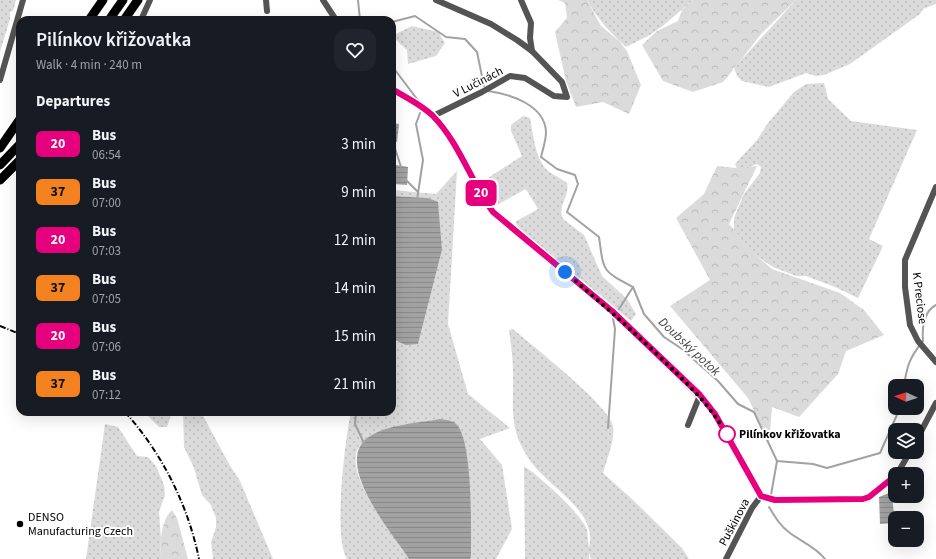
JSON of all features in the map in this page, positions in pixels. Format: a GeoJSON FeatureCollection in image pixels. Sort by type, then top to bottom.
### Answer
{"type":"FeatureCollection","features":[{"type":"Feature","properties":{"kind":"highway"},"geometry":{"type":"LineString","coordinates":[[92,16],[102,0]]}},
{"type":"Feature","properties":{"kind":"highway"},"geometry":{"type":"LineString","coordinates":[[112,16],[123,0]]}},
{"type":"Feature","properties":{"kind":"highway"},"geometry":{"type":"LineString","coordinates":[[127,16],[138,0]]}},
{"type":"Feature","properties":{"kind":"highway"},"geometry":{"type":"LineString","coordinates":[[0,148],[16,125]]}},
{"type":"Feature","properties":{"kind":"highway"},"geometry":{"type":"LineString","coordinates":[[0,165],[16,148]]}},
{"type":"Feature","properties":{"kind":"highway"},"geometry":{"type":"LineString","coordinates":[[0,180],[16,164]]}},
{"type":"Feature","properties":{"kind":"street"},"geometry":{"type":"LineString","coordinates":[[18,16],[23,0]]}},
{"type":"Feature","properties":{"kind":"street"},"geometry":{"type":"LineString","coordinates":[[143,16],[150,0]]}},
{"type":"Feature","properties":{"kind":"street"},"geometry":{"type":"LineString","coordinates":[[266,0],[267,11]]}},
{"type":"Feature","properties":{"kind":"street"},"geometry":{"type":"LineString","coordinates":[[323,0],[333,16]]}},
{"type":"Feature","properties":{"kind":"street","name":"V Lučinách"},"geometry":{"type":"LineString","coordinates":[[433,116],[482,92],[510,76],[525,78],[554,96],[567,97],[562,82],[532,51],[491,24],[436,0]]}},
{"type":"Feature","properties":{"kind":"street"},"geometry":{"type":"LineString","coordinates":[[521,0],[530,23],[532,51]]}},
{"type":"Feature","properties":{"kind":"street"},"geometry":{"type":"LineString","coordinates":[[0,80],[16,24]]}},
{"type":"Feature","properties":{"kind":"street"},"geometry":{"type":"LineString","coordinates":[[396,92],[433,116],[456,145],[485,201],[493,212],[612,311],[700,395],[715,414],[761,496],[775,500],[863,499],[869,497],[888,482]]}},
{"type":"Feature","properties":{"kind":"street","name":"K Preciose"},"geometry":{"type":"LineString","coordinates":[[936,187],[905,260],[905,287],[910,325],[918,341],[936,362]]}},
{"type":"Feature","properties":{"kind":"street"},"geometry":{"type":"LineString","coordinates":[[688,425],[700,395]]}},
{"type":"Feature","properties":{"kind":"street"},"geometry":{"type":"LineString","coordinates":[[924,426],[936,403]]}},
{"type":"Feature","properties":{"kind":"street","name":"Puškinova"},"geometry":{"type":"LineString","coordinates":[[726,559],[752,508],[761,496]]}},
{"type":"Feature","properties":{"kind":"green space"},"geometry":{"type":"Polygon","coordinates":[[[0,0],[16,0],[13,11],[10,12],[10,19],[0,52],[0,0]]]}},
{"type":"Feature","properties":{"kind":"green space"},"geometry":{"type":"Polygon","coordinates":[[[558,0],[587,0],[601,26],[619,41],[627,51],[641,85],[629,114],[603,102],[576,107],[566,81],[555,32],[567,18],[565,3],[558,0]]]}},
{"type":"Feature","properties":{"kind":"green space"},"geometry":{"type":"Polygon","coordinates":[[[587,0],[693,0],[664,25],[648,36],[626,47],[604,25],[587,0]]]}},
{"type":"Feature","properties":{"kind":"green space"},"geometry":{"type":"Polygon","coordinates":[[[693,0],[796,0],[761,34],[723,82],[693,92],[663,81],[642,45],[657,31],[678,21],[682,10],[693,0]]]}},
{"type":"Feature","properties":{"kind":"green space"},"geometry":{"type":"Polygon","coordinates":[[[796,0],[936,0],[936,4],[923,9],[920,14],[850,64],[824,75],[816,76],[806,73],[769,87],[742,81],[737,76],[734,68],[796,0]]]}},
{"type":"Feature","properties":{"kind":"green space"},"geometry":{"type":"Polygon","coordinates":[[[412,26],[438,32],[445,43],[436,56],[408,64],[407,50],[396,40],[396,34],[412,26]]]}},
{"type":"Feature","properties":{"kind":"green space"},"geometry":{"type":"Polygon","coordinates":[[[824,83],[828,99],[851,121],[917,130],[869,239],[883,246],[858,298],[806,276],[796,276],[773,267],[758,257],[734,232],[734,218],[744,194],[760,173],[761,167],[757,164],[741,170],[737,169],[735,164],[757,140],[768,123],[794,92],[806,84],[824,83]]]}},
{"type":"Feature","properties":{"kind":"green space"},"geometry":{"type":"Polygon","coordinates":[[[523,116],[530,118],[535,145],[542,164],[548,171],[567,183],[567,192],[562,205],[563,219],[584,235],[602,276],[627,299],[636,314],[631,321],[520,230],[515,222],[538,209],[526,189],[495,206],[480,183],[522,156],[511,131],[511,125],[523,116]]]}},
{"type":"Feature","properties":{"kind":"green space"},"geometry":{"type":"Polygon","coordinates":[[[717,166],[736,168],[740,170],[746,167],[757,166],[729,224],[758,257],[772,269],[840,293],[864,310],[884,335],[846,351],[838,374],[799,417],[772,407],[769,442],[748,398],[670,306],[710,280],[676,218],[704,194],[717,166]]]}},
{"type":"Feature","properties":{"kind":"green space"},"geometry":{"type":"Polygon","coordinates":[[[457,171],[448,324],[468,394],[510,428],[480,439],[502,465],[512,529],[496,559],[470,559],[471,556],[370,436],[361,444],[356,455],[356,467],[360,480],[366,494],[409,559],[347,559],[343,548],[341,510],[343,465],[350,416],[396,416],[396,341],[418,344],[442,250],[428,198],[396,196],[396,190],[436,194],[457,171]]]}},
{"type":"Feature","properties":{"kind":"green space"},"geometry":{"type":"Polygon","coordinates":[[[513,329],[569,376],[599,405],[609,417],[613,426],[613,438],[603,473],[682,548],[689,559],[591,559],[589,553],[589,559],[525,559],[524,466],[549,486],[577,514],[587,530],[589,548],[590,534],[586,521],[578,510],[535,467],[527,456],[517,435],[513,415],[513,362],[509,330],[513,329]]]}},
{"type":"Feature","properties":{"kind":"green space"},"geometry":{"type":"Polygon","coordinates":[[[148,416],[171,416],[167,427],[159,427],[148,416]]]}},
{"type":"Feature","properties":{"kind":"green space"},"geometry":{"type":"Polygon","coordinates":[[[183,416],[203,416],[240,481],[273,559],[213,559],[211,542],[216,527],[216,518],[211,505],[202,495],[194,468],[184,447],[183,416]]]}},
{"type":"Feature","properties":{"kind":"green space"},"geometry":{"type":"Polygon","coordinates":[[[105,424],[118,427],[137,456],[148,457],[156,466],[164,485],[165,495],[159,512],[161,538],[160,559],[86,559],[105,424]]]}},
{"type":"Feature","properties":{"kind":"green space"},"geometry":{"type":"Polygon","coordinates":[[[172,510],[177,518],[188,559],[160,559],[163,526],[172,510]]]}},
{"type":"Feature","properties":{"kind":"shaded area"},"geometry":{"type":"Polygon","coordinates":[[[396,124],[399,124],[396,142],[396,124]]]}},
{"type":"Feature","properties":{"kind":"shaded area"},"geometry":{"type":"Polygon","coordinates":[[[396,165],[408,167],[407,185],[396,184],[396,165]]]}},
{"type":"Feature","properties":{"kind":"shaded area"},"geometry":{"type":"Polygon","coordinates":[[[396,196],[428,198],[438,202],[442,250],[418,344],[406,345],[396,341],[396,196]]]}},
{"type":"Feature","properties":{"kind":"shaded area"},"geometry":{"type":"Polygon","coordinates":[[[440,419],[451,421],[457,425],[466,449],[471,508],[471,556],[470,559],[409,559],[378,514],[368,496],[360,477],[357,460],[360,446],[372,435],[388,428],[440,419]]]}},
{"type":"Feature","properties":{"kind":"shaded area"},"geometry":{"type":"Polygon","coordinates":[[[888,493],[888,503],[893,503],[894,511],[888,511],[888,523],[880,524],[879,497],[888,493]]]}},
{"type":"Feature","properties":{"kind":"waterway","name":"Doubský potok"},"geometry":{"type":"LineString","coordinates":[[358,0],[360,16]]}},
{"type":"Feature","properties":{"kind":"waterway","name":"Doubský potok"},"geometry":{"type":"LineString","coordinates":[[396,21],[415,16],[446,37],[465,39],[477,52],[484,86]]}},
{"type":"Feature","properties":{"kind":"waterway"},"geometry":{"type":"LineString","coordinates":[[396,71],[420,103]]}},
{"type":"Feature","properties":{"kind":"waterway","name":"Doubský potok"},"geometry":{"type":"LineString","coordinates":[[488,91],[506,95],[525,102],[540,115],[546,132],[541,157],[557,169],[575,175],[578,184],[567,212],[599,237],[602,257],[606,269],[609,273],[633,287],[644,314],[664,337],[682,349],[718,381],[738,404],[754,412],[777,461],[813,464],[827,468],[880,453],[897,415]]}},
{"type":"Feature","properties":{"kind":"waterway"},"geometry":{"type":"LineString","coordinates":[[417,200],[423,160],[416,124],[420,113]]}},
{"type":"Feature","properties":{"kind":"waterway"},"geometry":{"type":"LineString","coordinates":[[396,151],[401,167]]}},
{"type":"Feature","properties":{"kind":"waterway"},"geometry":{"type":"LineString","coordinates":[[406,180],[418,192]]}},
{"type":"Feature","properties":{"kind":"waterway"},"geometry":{"type":"LineString","coordinates":[[619,309],[633,287]]}},
{"type":"Feature","properties":{"kind":"waterway","name":"Doubský potok"},"geometry":{"type":"LineString","coordinates":[[905,379],[910,362],[923,341],[923,326],[926,316],[928,312],[936,305]]}},
{"type":"Feature","properties":{"kind":"waterway"},"geometry":{"type":"LineString","coordinates":[[608,428],[615,329],[613,318]]}},
{"type":"Feature","properties":{"kind":"waterway"},"geometry":{"type":"LineString","coordinates":[[356,416],[355,424],[364,443]]}},
{"type":"Feature","properties":{"kind":"waterway"},"geometry":{"type":"LineString","coordinates":[[771,495],[777,461]]}},
{"type":"Feature","properties":{"kind":"waterway"},"geometry":{"type":"LineString","coordinates":[[769,507],[787,531],[813,548],[825,559]]}},
{"type":"Feature","properties":{"kind":"railway"},"geometry":{"type":"LineString","coordinates":[[0,326],[16,332]]}},
{"type":"Feature","properties":{"kind":"railway"},"geometry":{"type":"LineString","coordinates":[[128,416],[151,445],[172,481],[188,519],[199,559]]}},
{"type":"Feature","properties":{"kind":"bus line","name":"20"},"geometry":{"type":"LineString","coordinates":[[396,92],[433,116],[456,145],[485,201],[502,221],[612,311],[700,395],[715,414],[761,496],[775,500],[863,499],[869,497],[888,483]]}},
{"type":"Feature","properties":{"kind":"place","name":"Pilínkov křižovatka"},"geometry":{"type":"Point","coordinates":[727,434]}},
{"type":"Feature","properties":{"kind":"place","name":"DENSO Manufacturing Czech"},"geometry":{"type":"Point","coordinates":[20,524]}},
{"type":"Feature","properties":{"kind":"route"},"geometry":{"type":"LineString","coordinates":[[565,272],[612,311],[700,395],[715,414],[729,438],[727,434]]}}]}
